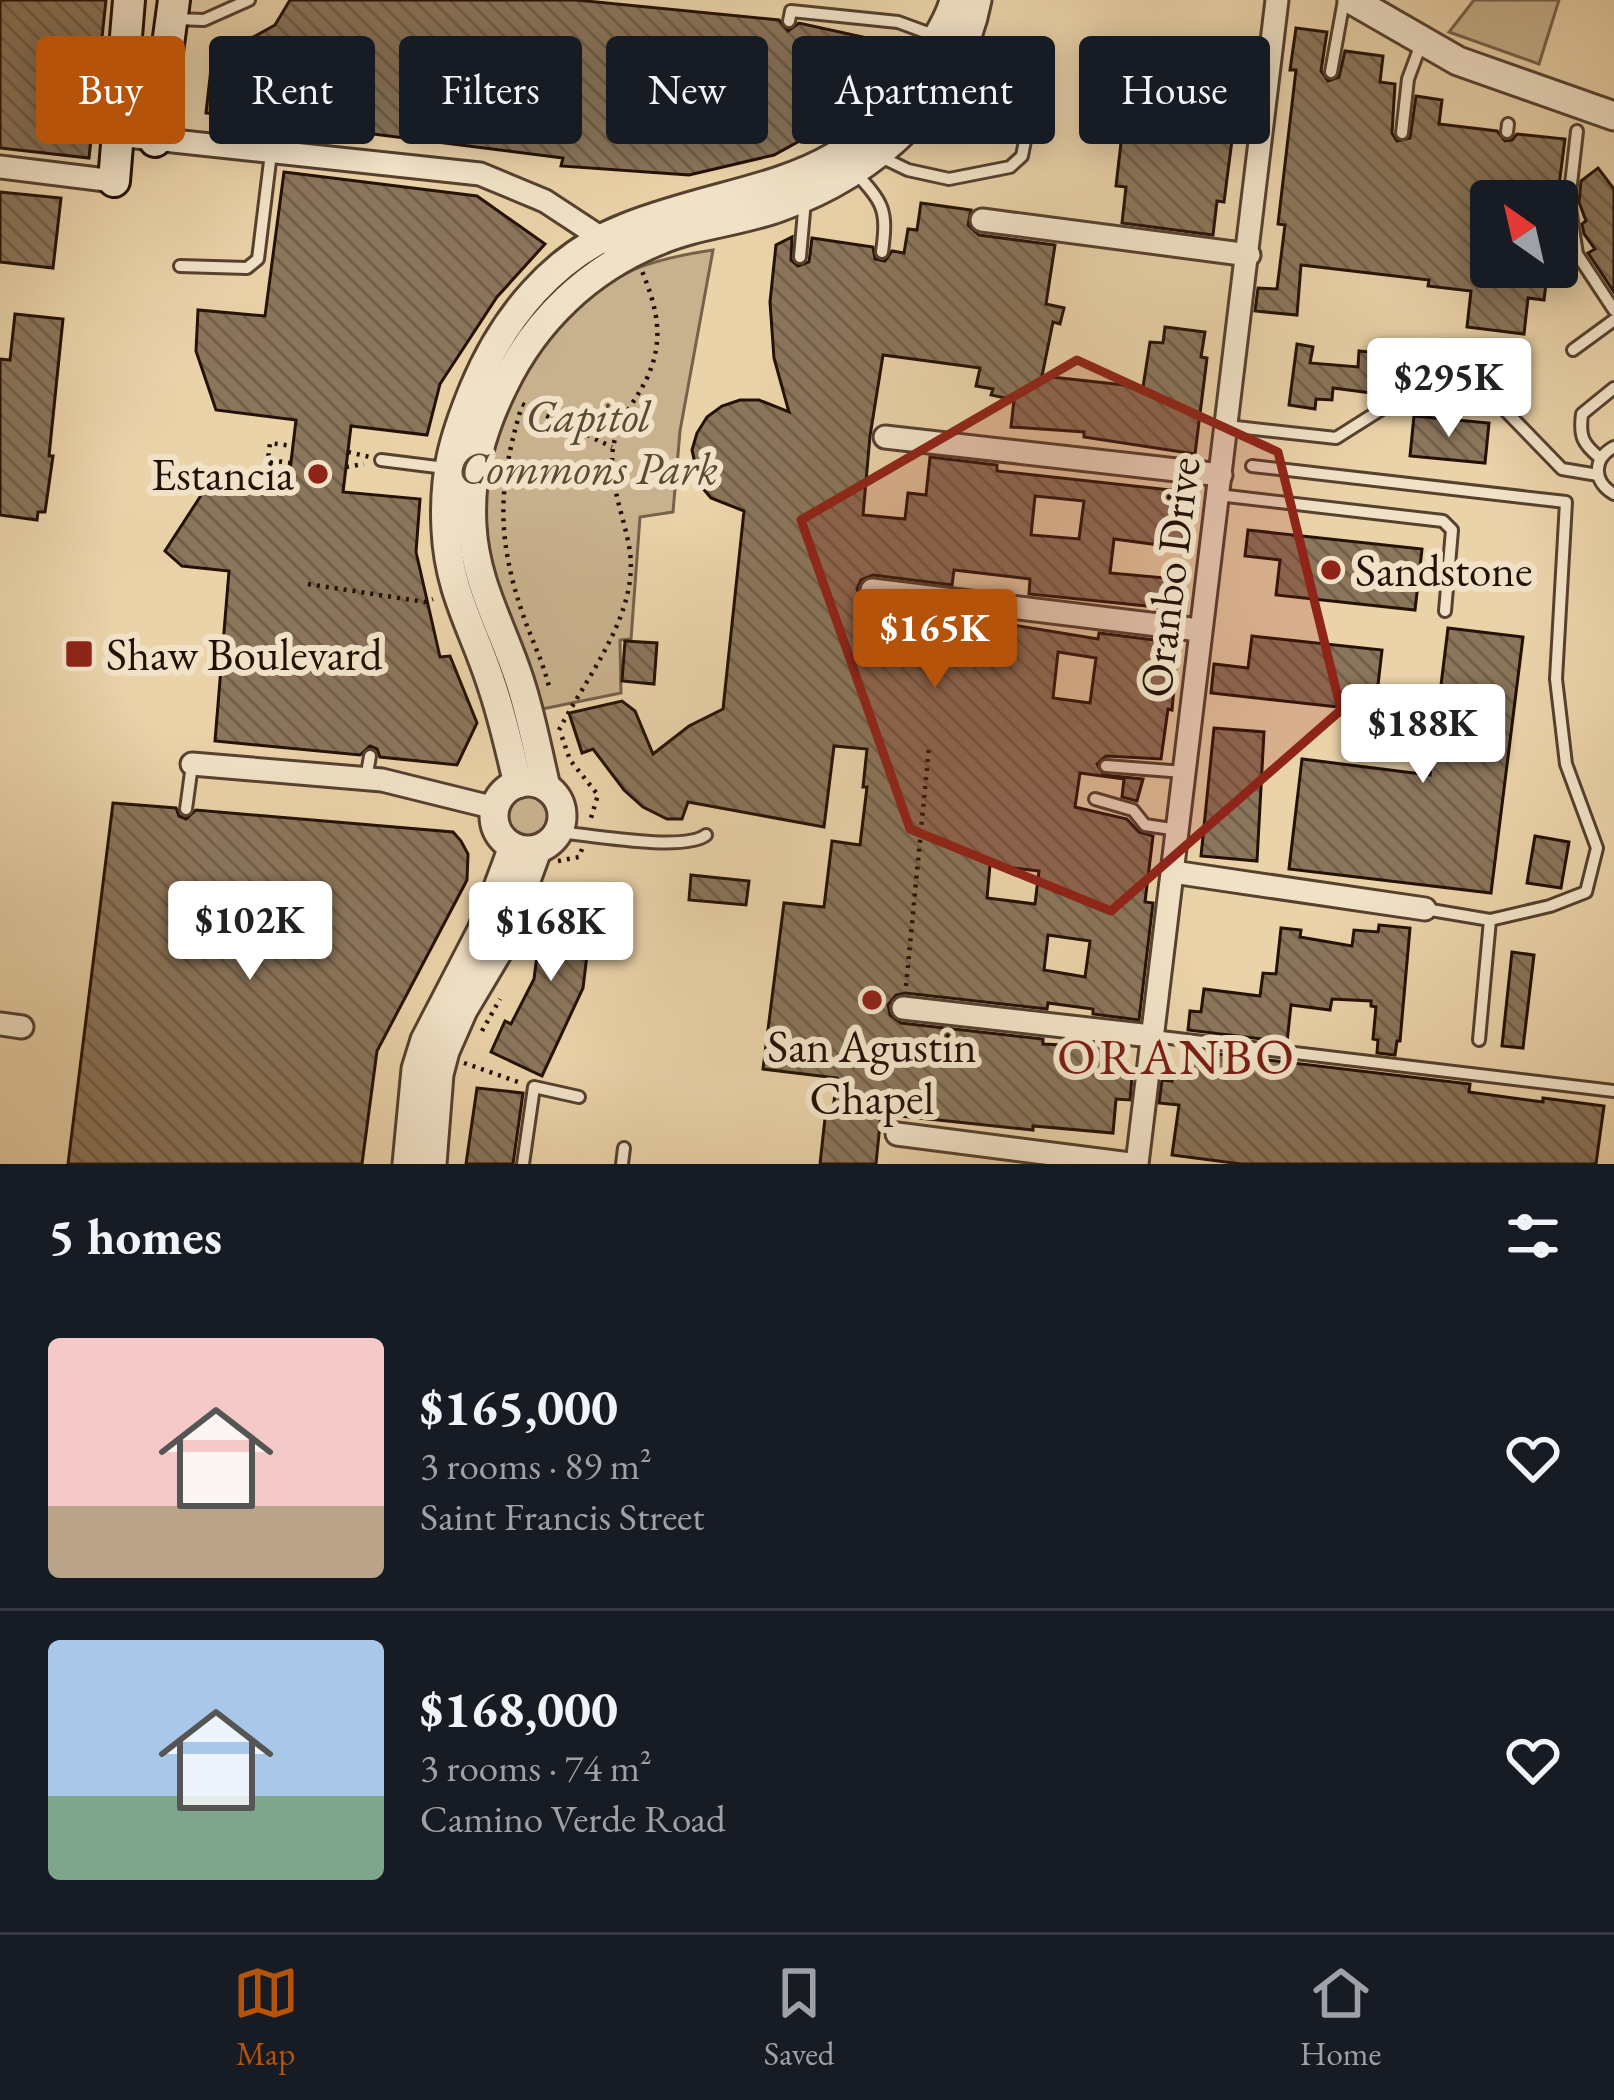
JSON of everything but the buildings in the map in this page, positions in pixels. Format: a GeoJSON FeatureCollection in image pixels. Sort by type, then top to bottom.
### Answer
{"type":"FeatureCollection","features":[{"type":"Feature","properties":{"kind":"main road"},"geometry":{"type":"LineString","coordinates":[[126,36],[129,0]]}},
{"type":"Feature","properties":{"kind":"main road"},"geometry":{"type":"LineString","coordinates":[[114,181],[116,144]]}},
{"type":"Feature","properties":{"kind":"street"},"geometry":{"type":"LineString","coordinates":[[950,36],[954,0]]}},
{"type":"Feature","properties":{"kind":"street"},"geometry":{"type":"LineString","coordinates":[[957,36],[972,26],[977,0]]}},
{"type":"Feature","properties":{"kind":"street","name":"Oranbo Drive"},"geometry":{"type":"LineString","coordinates":[[1133,1164],[1184,772],[1203,683],[1199,630],[1250,255],[1277,0]]}},
{"type":"Feature","properties":{"kind":"street"},"geometry":{"type":"LineString","coordinates":[[1348,0],[1458,61],[1614,116]]}},
{"type":"Feature","properties":{"kind":"street"},"geometry":{"type":"LineString","coordinates":[[185,144],[271,152],[406,177],[479,174],[523,190],[628,256]]}},
{"type":"Feature","properties":{"kind":"street"},"geometry":{"type":"LineString","coordinates":[[459,469],[487,425],[518,355],[554,309],[628,256],[694,228],[776,209],[805,197],[866,144]]}},
{"type":"Feature","properties":{"kind":"street"},"geometry":{"type":"LineString","coordinates":[[532,785],[518,674],[484,596],[454,437],[487,357],[535,287],[602,238],[858,155]]}},
{"type":"Feature","properties":{"kind":"street"},"geometry":{"type":"LineString","coordinates":[[0,166],[114,181]]}},
{"type":"Feature","properties":{"kind":"street"},"geometry":{"type":"LineString","coordinates":[[982,220],[1250,255]]}},
{"type":"Feature","properties":{"kind":"street"},"geometry":{"type":"LineString","coordinates":[[886,437],[1219,485]]}},
{"type":"Feature","properties":{"kind":"street"},"geometry":{"type":"LineString","coordinates":[[872,590],[1199,630]]}},
{"type":"Feature","properties":{"kind":"street"},"geometry":{"type":"LineString","coordinates":[[192,764],[368,767],[495,808]]}},
{"type":"Feature","properties":{"kind":"street"},"geometry":{"type":"LineString","coordinates":[[407,1164],[416,1069],[424,1040],[482,929],[536,843],[562,822],[560,802],[532,785],[503,793],[495,808],[497,831],[536,843]]}},
{"type":"Feature","properties":{"kind":"street"},"geometry":{"type":"LineString","coordinates":[[432,1164],[445,1051],[502,943],[536,843]]}},
{"type":"Feature","properties":{"kind":"street"},"geometry":{"type":"LineString","coordinates":[[1173,872],[1425,908]]}},
{"type":"Feature","properties":{"kind":"street"},"geometry":{"type":"LineString","coordinates":[[903,1008],[1151,1036]]}},
{"type":"Feature","properties":{"kind":"street"},"geometry":{"type":"LineString","coordinates":[[897,1134],[1133,1164]]}},
{"type":"Feature","properties":{"kind":"lane"},"geometry":{"type":"LineString","coordinates":[[173,10],[204,20],[249,0]]}},
{"type":"Feature","properties":{"kind":"lane"},"geometry":{"type":"LineString","coordinates":[[1331,72],[1348,0]]}},
{"type":"Feature","properties":{"kind":"lane"},"geometry":{"type":"LineString","coordinates":[[789,21],[791,11],[898,22],[936,36]]}},
{"type":"Feature","properties":{"kind":"lane"},"geometry":{"type":"LineString","coordinates":[[1402,133],[1408,79],[1422,41]]}},
{"type":"Feature","properties":{"kind":"lane"},"geometry":{"type":"LineString","coordinates":[[1577,131],[1569,202],[1577,254],[1614,310]]}},
{"type":"Feature","properties":{"kind":"lane"},"geometry":{"type":"LineString","coordinates":[[858,155],[949,179],[1010,167],[1022,156],[1024,144]]}},
{"type":"Feature","properties":{"kind":"lane"},"geometry":{"type":"LineString","coordinates":[[180,266],[247,268],[259,259],[271,152]]}},
{"type":"Feature","properties":{"kind":"lane"},"geometry":{"type":"LineString","coordinates":[[858,155],[886,220],[882,252]]}},
{"type":"Feature","properties":{"kind":"lane"},"geometry":{"type":"LineString","coordinates":[[800,257],[805,197]]}},
{"type":"Feature","properties":{"kind":"lane"},"geometry":{"type":"LineString","coordinates":[[1573,350],[1614,320]]}},
{"type":"Feature","properties":{"kind":"lane"},"geometry":{"type":"LineString","coordinates":[[1600,458],[1585,446],[1580,434],[1582,414],[1614,388]]}},
{"type":"Feature","properties":{"kind":"lane"},"geometry":{"type":"LineString","coordinates":[[1227,426],[1336,438],[1412,390],[1498,404],[1562,469],[1598,476],[1614,494]]}},
{"type":"Feature","properties":{"kind":"lane"},"geometry":{"type":"LineString","coordinates":[[1598,476],[1600,458],[1614,446]]}},
{"type":"Feature","properties":{"kind":"lane"},"geometry":{"type":"LineString","coordinates":[[381,460],[459,469]]}},
{"type":"Feature","properties":{"kind":"lane"},"geometry":{"type":"LineString","coordinates":[[1252,466],[1566,502],[1556,679],[1566,764],[1597,848],[1586,892],[1490,920],[1425,908]]}},
{"type":"Feature","properties":{"kind":"lane"},"geometry":{"type":"LineString","coordinates":[[1219,485],[1443,521],[1452,530],[1445,611]]}},
{"type":"Feature","properties":{"kind":"lane"},"geometry":{"type":"LineString","coordinates":[[186,809],[192,764]]}},
{"type":"Feature","properties":{"kind":"lane"},"geometry":{"type":"LineString","coordinates":[[1106,766],[1184,772]]}},
{"type":"Feature","properties":{"kind":"lane"},"geometry":{"type":"LineString","coordinates":[[1095,800],[1133,810],[1145,825],[1178,830]]}},
{"type":"Feature","properties":{"kind":"lane"},"geometry":{"type":"LineString","coordinates":[[536,843],[609,839],[694,843],[706,835]]}},
{"type":"Feature","properties":{"kind":"lane"},"geometry":{"type":"LineString","coordinates":[[1479,1040],[1490,920]]}},
{"type":"Feature","properties":{"kind":"lane"},"geometry":{"type":"LineString","coordinates":[[1151,1036],[1614,1091]]}},
{"type":"Feature","properties":{"kind":"lane"},"geometry":{"type":"LineString","coordinates":[[523,1164],[534,1087],[579,1097]]}},
{"type":"Feature","properties":{"kind":"lane"},"geometry":{"type":"LineString","coordinates":[[622,1164],[624,1148]]}},
{"type":"Feature","properties":{"kind":"path"},"geometry":{"type":"LineString","coordinates":[[528,391],[505,465],[500,508],[508,566],[545,670],[559,730],[628,600],[630,554],[611,468],[613,447],[620,421],[647,378],[660,338],[657,311],[642,272],[628,256]]}},
{"type":"Feature","properties":{"kind":"path"},"geometry":{"type":"LineString","coordinates":[[522,404],[613,447]]}},
{"type":"Feature","properties":{"kind":"path"},"geometry":{"type":"LineString","coordinates":[[291,463],[268,460],[270,443],[293,446]]}},
{"type":"Feature","properties":{"kind":"path"},"geometry":{"type":"LineString","coordinates":[[308,584],[424,602],[433,599]]}},
{"type":"Feature","properties":{"kind":"path"},"geometry":{"type":"LineString","coordinates":[[903,1008],[929,747]]}},
{"type":"Feature","properties":{"kind":"path"},"geometry":{"type":"LineString","coordinates":[[464,1063],[534,1087]]}},
{"type":"Feature","properties":{"kind":"highlighted area"},"geometry":{"type":"Polygon","coordinates":[[[1077,360],[1278,452],[1341,710],[1111,911],[910,829],[801,520],[1077,360]]]}},
{"type":"Feature","properties":{"kind":"green space"},"geometry":{"type":"Polygon","coordinates":[[[1474,0],[1559,0],[1539,64],[1449,32],[1474,0]]]}},
{"type":"Feature","properties":{"kind":"green space","name":"Capitol Commons Park"},"geometry":{"type":"Polygon","coordinates":[[[713,250],[680,431],[673,512],[640,517],[631,639],[620,640],[621,693],[542,709],[501,616],[483,541],[484,479],[505,406],[545,341],[600,289],[643,266],[713,250]]]}},
{"type":"Feature","properties":{"kind":"green space"},"geometry":{"type":"Polygon","coordinates":[[[530,794],[546,801],[553,817],[546,833],[530,840],[514,833],[507,817],[514,801],[530,794]]]}},
{"type":"Feature","properties":{"kind":"place","name":"Estancia"},"geometry":{"type":"Point","coordinates":[318,474]}},
{"type":"Feature","properties":{"kind":"place","name":"Sandstone"},"geometry":{"type":"Point","coordinates":[1331,570]}},
{"type":"Feature","properties":{"kind":"place","name":"Shaw Boulevard"},"geometry":{"type":"Point","coordinates":[79,654]}},
{"type":"Feature","properties":{"kind":"place","name":"San Agustin Chapel"},"geometry":{"type":"Point","coordinates":[872,1000]}},
{"type":"Feature","properties":{"kind":"district","name":"ORANBO"},"geometry":{"type":"Point","coordinates":[1177,1056]}}]}
